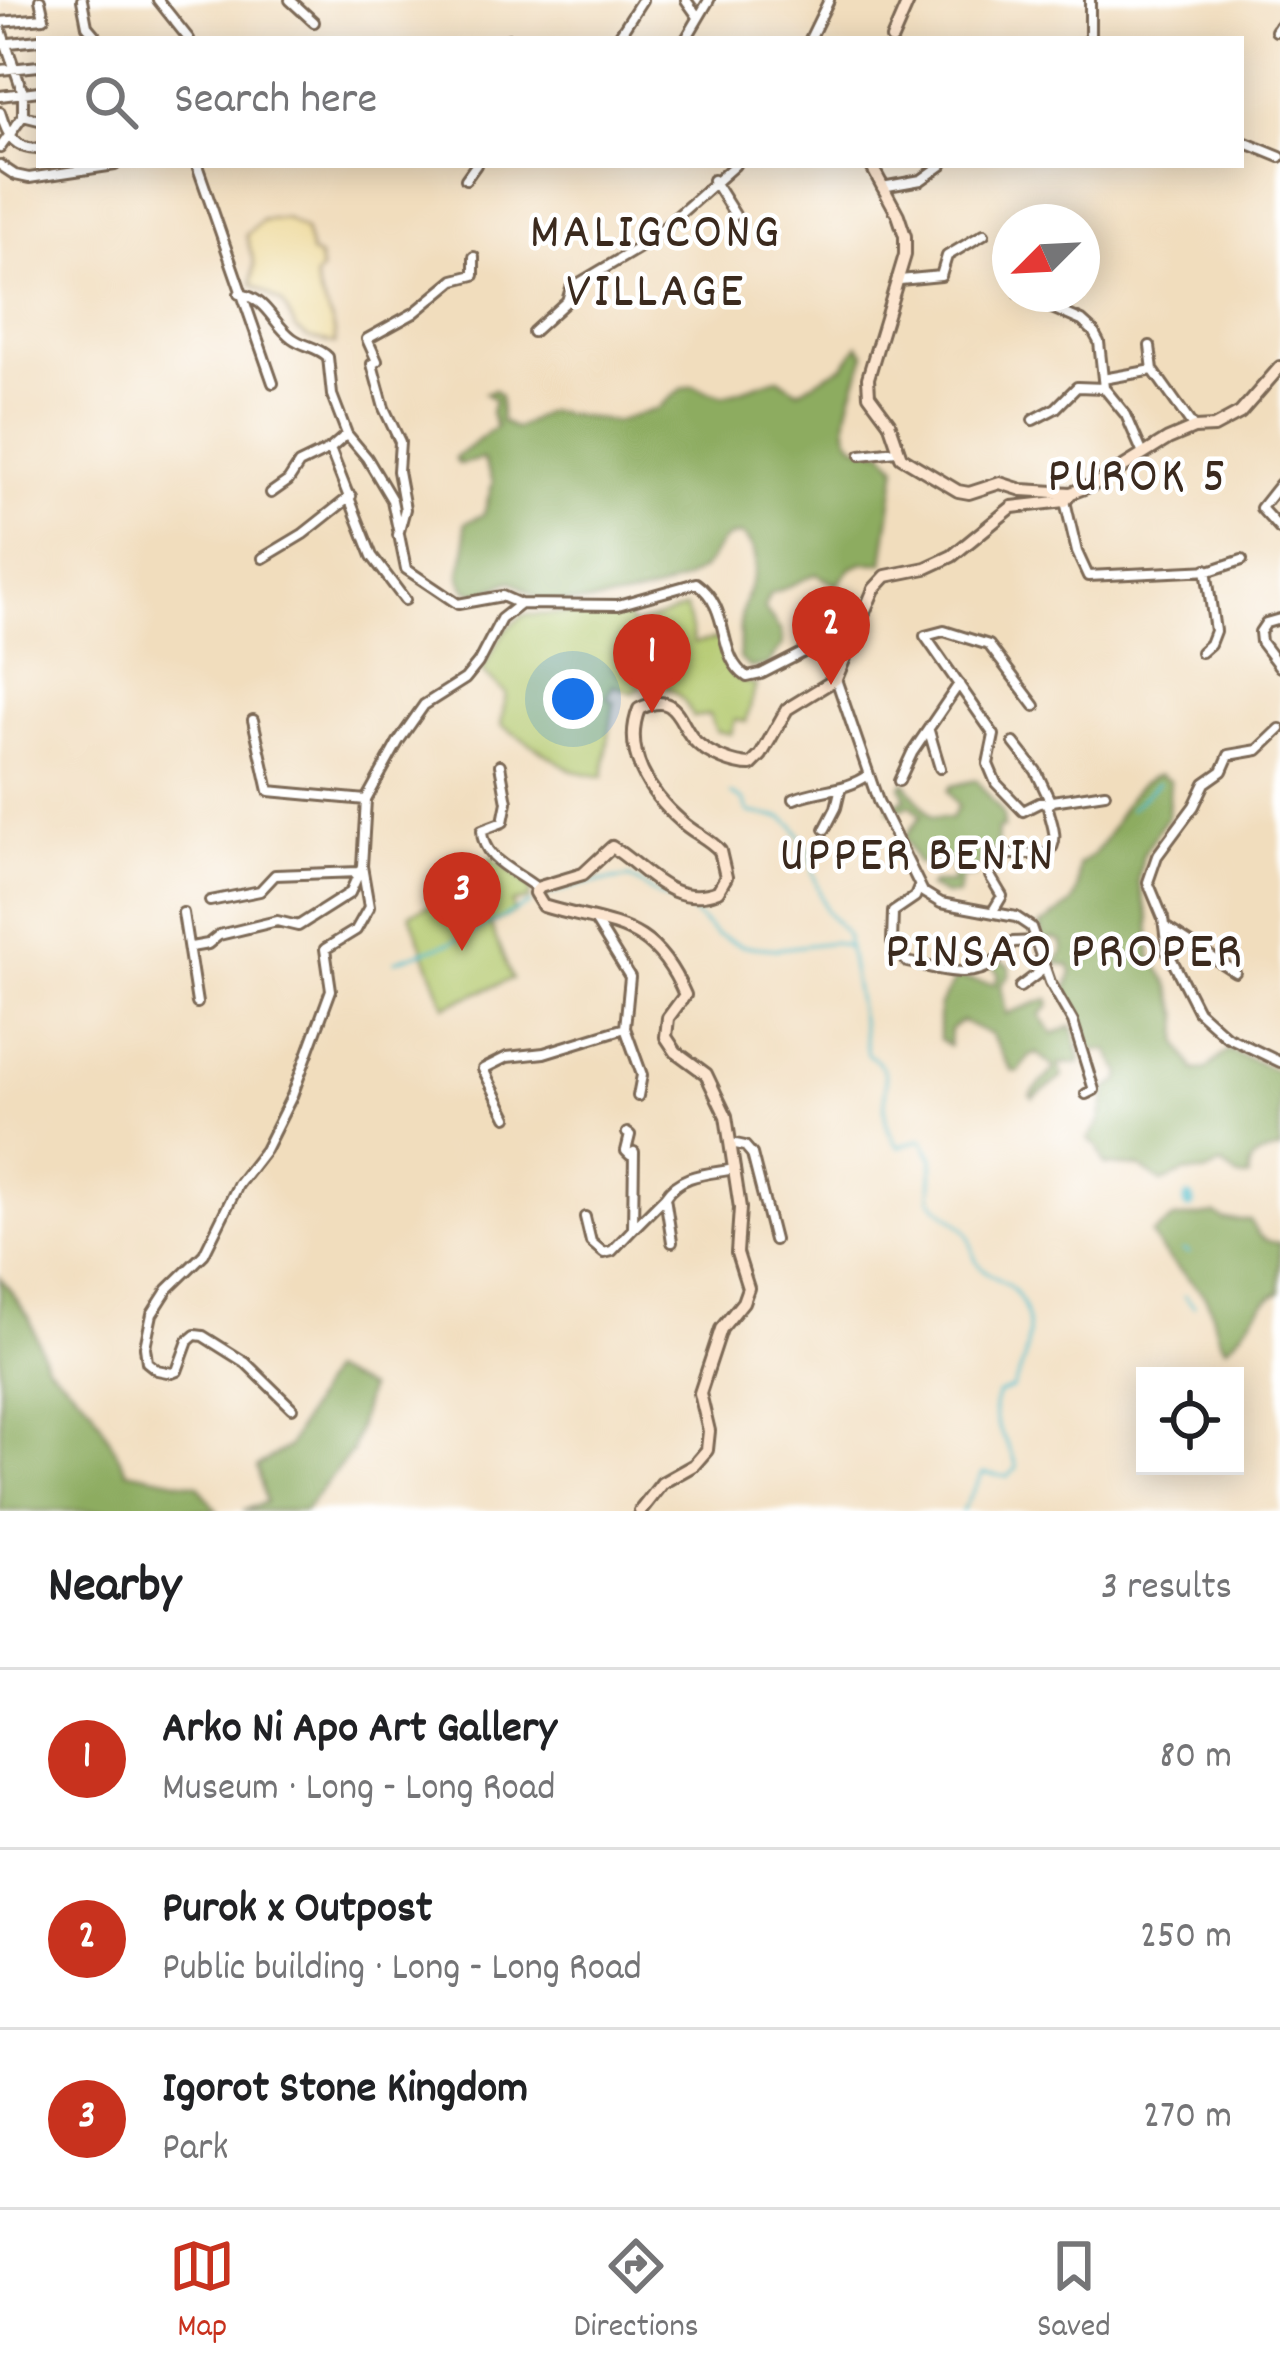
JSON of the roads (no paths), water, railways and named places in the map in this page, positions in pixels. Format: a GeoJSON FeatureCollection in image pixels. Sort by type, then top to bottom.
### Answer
{"type":"FeatureCollection","features":[{"type":"Feature","properties":{"kind":"main road"},"geometry":{"type":"LineString","coordinates":[[893,36],[909,0]]}},
{"type":"Feature","properties":{"kind":"main road"},"geometry":{"type":"LineString","coordinates":[[872,168],[905,236],[900,280],[868,387],[889,422],[896,451],[958,491],[969,493],[1000,483],[1068,497]]}},
{"type":"Feature","properties":{"kind":"main road"},"geometry":{"type":"LineString","coordinates":[[640,1511],[662,1483],[700,1461],[709,1444],[700,1394],[721,1329],[748,1288],[737,1253],[740,1208],[727,1116],[714,1084],[667,1041],[666,1025],[685,999],[682,987],[645,936],[539,904],[538,889],[583,874],[613,847],[660,886],[697,895],[716,893],[726,877],[720,851],[680,820],[642,774],[636,752],[637,713],[646,705],[667,706],[682,715],[699,745],[735,764],[751,765],[782,714],[836,679],[874,589],[886,576],[926,568],[952,556],[973,542],[1002,511],[1068,497],[1194,428],[1214,427],[1240,413],[1280,367]]}},
{"type":"Feature","properties":{"kind":"street"},"geometry":{"type":"LineString","coordinates":[[0,148],[23,116],[23,93],[0,25],[44,18],[40,0]]}},
{"type":"Feature","properties":{"kind":"street"},"geometry":{"type":"LineString","coordinates":[[82,0],[87,26],[95,36]]}},
{"type":"Feature","properties":{"kind":"street"},"geometry":{"type":"LineString","coordinates":[[158,0],[187,36]]}},
{"type":"Feature","properties":{"kind":"street"},"geometry":{"type":"LineString","coordinates":[[290,0],[314,22]]}},
{"type":"Feature","properties":{"kind":"street"},"geometry":{"type":"LineString","coordinates":[[619,36],[642,0]]}},
{"type":"Feature","properties":{"kind":"street"},"geometry":{"type":"LineString","coordinates":[[686,0],[699,18]]}},
{"type":"Feature","properties":{"kind":"street"},"geometry":{"type":"LineString","coordinates":[[688,36],[709,0]]}},
{"type":"Feature","properties":{"kind":"street"},"geometry":{"type":"LineString","coordinates":[[811,36],[829,0]]}},
{"type":"Feature","properties":{"kind":"street"},"geometry":{"type":"LineString","coordinates":[[1090,0],[1090,36]]}},
{"type":"Feature","properties":{"kind":"street"},"geometry":{"type":"LineString","coordinates":[[3,44],[36,40]]}},
{"type":"Feature","properties":{"kind":"street"},"geometry":{"type":"LineString","coordinates":[[0,70],[36,66]]}},
{"type":"Feature","properties":{"kind":"street"},"geometry":{"type":"LineString","coordinates":[[0,96],[36,91]]}},
{"type":"Feature","properties":{"kind":"street"},"geometry":{"type":"LineString","coordinates":[[0,112],[8,137],[26,149],[36,149]]}},
{"type":"Feature","properties":{"kind":"street"},"geometry":{"type":"LineString","coordinates":[[23,116],[36,119]]}},
{"type":"Feature","properties":{"kind":"street"},"geometry":{"type":"LineString","coordinates":[[1244,142],[1280,157]]}},
{"type":"Feature","properties":{"kind":"street"},"geometry":{"type":"LineString","coordinates":[[0,165],[29,178],[95,168]]}},
{"type":"Feature","properties":{"kind":"street"},"geometry":{"type":"LineString","coordinates":[[198,168],[273,382]]}},
{"type":"Feature","properties":{"kind":"street"},"geometry":{"type":"LineString","coordinates":[[466,179],[474,168]]}},
{"type":"Feature","properties":{"kind":"street"},"geometry":{"type":"LineString","coordinates":[[533,332],[567,301],[572,288],[634,253],[716,175],[729,168]]}},
{"type":"Feature","properties":{"kind":"street"},"geometry":{"type":"LineString","coordinates":[[880,188],[921,180],[938,168]]}},
{"type":"Feature","properties":{"kind":"street"},"geometry":{"type":"LineString","coordinates":[[716,175],[735,215]]}},
{"type":"Feature","properties":{"kind":"street"},"geometry":{"type":"LineString","coordinates":[[900,280],[941,275],[947,256],[984,234]]}},
{"type":"Feature","properties":{"kind":"street"},"geometry":{"type":"LineString","coordinates":[[398,536],[405,509],[398,471],[400,442],[384,408],[371,364],[377,361],[367,340],[414,313],[454,280],[474,275],[474,257]]}},
{"type":"Feature","properties":{"kind":"street"},"geometry":{"type":"LineString","coordinates":[[239,294],[256,298],[291,338],[328,356],[332,395],[346,434],[392,500],[411,574],[451,602],[467,604],[502,596],[520,604],[618,605],[696,583],[715,603],[732,662],[747,677],[859,624]]}},
{"type":"Feature","properties":{"kind":"street"},"geometry":{"type":"LineString","coordinates":[[1062,312],[1087,323],[1099,342],[1103,383],[1126,415],[1143,454]]}},
{"type":"Feature","properties":{"kind":"street"},"geometry":{"type":"LineString","coordinates":[[1150,346],[1153,370],[1194,428]]}},
{"type":"Feature","properties":{"kind":"street"},"geometry":{"type":"LineString","coordinates":[[1033,420],[1056,408],[1077,387],[1153,370]]}},
{"type":"Feature","properties":{"kind":"street"},"geometry":{"type":"LineString","coordinates":[[271,493],[287,482],[299,464],[330,449],[346,434]]}},
{"type":"Feature","properties":{"kind":"street"},"geometry":{"type":"LineString","coordinates":[[330,449],[372,556],[405,600]]}},
{"type":"Feature","properties":{"kind":"street"},"geometry":{"type":"LineString","coordinates":[[861,455],[896,451]]}},
{"type":"Feature","properties":{"kind":"street"},"geometry":{"type":"LineString","coordinates":[[1280,484],[1262,508],[1280,529]]}},
{"type":"Feature","properties":{"kind":"street"},"geometry":{"type":"LineString","coordinates":[[263,558],[302,535],[350,496]]}},
{"type":"Feature","properties":{"kind":"street"},"geometry":{"type":"LineString","coordinates":[[1068,497],[1077,552],[1088,576],[1219,569],[1242,560]]}},
{"type":"Feature","properties":{"kind":"street"},"geometry":{"type":"LineString","coordinates":[[1201,652],[1215,631],[1206,569]]}},
{"type":"Feature","properties":{"kind":"street"},"geometry":{"type":"LineString","coordinates":[[190,947],[208,944],[219,934],[277,921],[298,926],[350,893],[360,869],[366,800],[419,711],[465,679],[501,620],[520,604]]}},
{"type":"Feature","properties":{"kind":"street"},"geometry":{"type":"LineString","coordinates":[[1280,619],[1266,623],[1259,632],[1280,667]]}},
{"type":"Feature","properties":{"kind":"street"},"geometry":{"type":"LineString","coordinates":[[1035,706],[989,645],[944,631],[926,636],[994,735],[988,764],[1000,787],[1023,811],[1105,793]]}},
{"type":"Feature","properties":{"kind":"street"},"geometry":{"type":"LineString","coordinates":[[836,679],[868,775],[919,886],[941,903],[1024,921],[1038,941],[1094,1082],[1094,1090],[1086,1094]]}},
{"type":"Feature","properties":{"kind":"street"},"geometry":{"type":"LineString","coordinates":[[898,782],[959,684]]}},
{"type":"Feature","properties":{"kind":"street"},"geometry":{"type":"LineString","coordinates":[[253,720],[269,790],[366,800]]}},
{"type":"Feature","properties":{"kind":"street"},"geometry":{"type":"LineString","coordinates":[[1280,729],[1258,750],[1229,755],[1222,771],[1205,783],[1194,806],[1156,856],[1148,882],[1167,950],[1198,1011],[1226,1036],[1280,1062]]}},
{"type":"Feature","properties":{"kind":"street"},"geometry":{"type":"LineString","coordinates":[[928,730],[940,768]]}},
{"type":"Feature","properties":{"kind":"street"},"geometry":{"type":"LineString","coordinates":[[992,912],[1002,896],[990,876],[993,860],[1000,854],[1047,854],[1056,837],[1036,771],[1014,743]]}},
{"type":"Feature","properties":{"kind":"street"},"geometry":{"type":"LineString","coordinates":[[500,765],[507,802],[503,822],[482,830],[482,839],[499,863],[516,870],[538,889]]}},
{"type":"Feature","properties":{"kind":"street"},"geometry":{"type":"LineString","coordinates":[[794,800],[839,790],[868,775]]}},
{"type":"Feature","properties":{"kind":"street"},"geometry":{"type":"LineString","coordinates":[[825,829],[839,790]]}},
{"type":"Feature","properties":{"kind":"street"},"geometry":{"type":"LineString","coordinates":[[210,901],[260,891],[275,875],[360,869]]}},
{"type":"Feature","properties":{"kind":"street"},"geometry":{"type":"LineString","coordinates":[[292,1408],[246,1364],[203,1336],[188,1341],[172,1373],[152,1367],[145,1347],[160,1299],[204,1254],[238,1184],[257,1163],[292,1096],[331,990],[325,949],[356,930],[369,907],[360,869]]}},
{"type":"Feature","properties":{"kind":"street"},"geometry":{"type":"LineString","coordinates":[[919,886],[914,897],[893,912],[892,942],[907,962],[954,971],[980,970],[1013,942],[1038,941]]}},
{"type":"Feature","properties":{"kind":"street"},"geometry":{"type":"LineString","coordinates":[[183,913],[197,1003]]}},
{"type":"Feature","properties":{"kind":"street"},"geometry":{"type":"LineString","coordinates":[[594,919],[630,977],[626,1028],[642,1076],[638,1096]]}},
{"type":"Feature","properties":{"kind":"street"},"geometry":{"type":"LineString","coordinates":[[1164,926],[1235,972]]}},
{"type":"Feature","properties":{"kind":"street"},"geometry":{"type":"LineString","coordinates":[[1020,987],[1045,968]]}},
{"type":"Feature","properties":{"kind":"street"},"geometry":{"type":"LineString","coordinates":[[507,1117],[483,1070],[507,1057],[544,1053],[626,1028]]}},
{"type":"Feature","properties":{"kind":"street"},"geometry":{"type":"LineString","coordinates":[[627,1133],[626,1151],[634,1152],[633,1229]]}},
{"type":"Feature","properties":{"kind":"street"},"geometry":{"type":"LineString","coordinates":[[731,1143],[745,1146],[752,1154],[774,1240]]}},
{"type":"Feature","properties":{"kind":"street"},"geometry":{"type":"LineString","coordinates":[[585,1217],[591,1242],[604,1253],[680,1180],[735,1169]]}},
{"type":"Feature","properties":{"kind":"street"},"geometry":{"type":"LineString","coordinates":[[665,1197],[672,1242]]}},
{"type":"Feature","properties":{"kind":"waterway"},"geometry":{"type":"LineString","coordinates":[[1130,809],[1158,783]]}},
{"type":"Feature","properties":{"kind":"waterway"},"geometry":{"type":"LineString","coordinates":[[731,794],[744,801],[749,813],[783,818],[794,826],[811,854],[826,910],[846,934],[867,1054],[884,1071],[890,1132],[899,1147],[922,1139],[933,1159],[931,1199],[965,1230],[979,1265],[1009,1286],[1025,1309],[1028,1336],[1023,1364],[1012,1389],[998,1394],[994,1413],[1017,1468],[1008,1477],[983,1473],[962,1511]]}},
{"type":"Feature","properties":{"kind":"waterway"},"geometry":{"type":"LineString","coordinates":[[544,896],[630,878],[659,896],[682,903],[715,934],[743,946],[777,949],[833,942],[849,947]]}},
{"type":"Feature","properties":{"kind":"waterway"},"geometry":{"type":"LineString","coordinates":[[395,961],[452,942],[530,904]]}},
{"type":"Feature","properties":{"kind":"waterway"},"geometry":{"type":"LineString","coordinates":[[1183,1250],[1189,1253]]}},
{"type":"Feature","properties":{"kind":"waterway"},"geometry":{"type":"LineString","coordinates":[[1184,1296],[1194,1306]]}},
{"type":"Feature","properties":{"kind":"place","name":"Purok x Outpost"},"geometry":{"type":"Point","coordinates":[831,685]}},
{"type":"Feature","properties":{"kind":"place","name":"Arko Ni Apo Art Gallery"},"geometry":{"type":"Point","coordinates":[652,713]}},
{"type":"Feature","properties":{"kind":"place","name":"Igorot Stone Kingdom"},"geometry":{"type":"Point","coordinates":[462,951]}},
{"type":"Feature","properties":{"kind":"district","name":"MALIGCONG VILLAGE"},"geometry":{"type":"Point","coordinates":[656,257]}},
{"type":"Feature","properties":{"kind":"district","name":"PUROK 5"},"geometry":{"type":"Point","coordinates":[1138,472]}},
{"type":"Feature","properties":{"kind":"district","name":"UPPER BENIN"},"geometry":{"type":"Point","coordinates":[918,851]}},
{"type":"Feature","properties":{"kind":"district","name":"PINSAO PROPER"},"geometry":{"type":"Point","coordinates":[1065,947]}}]}
